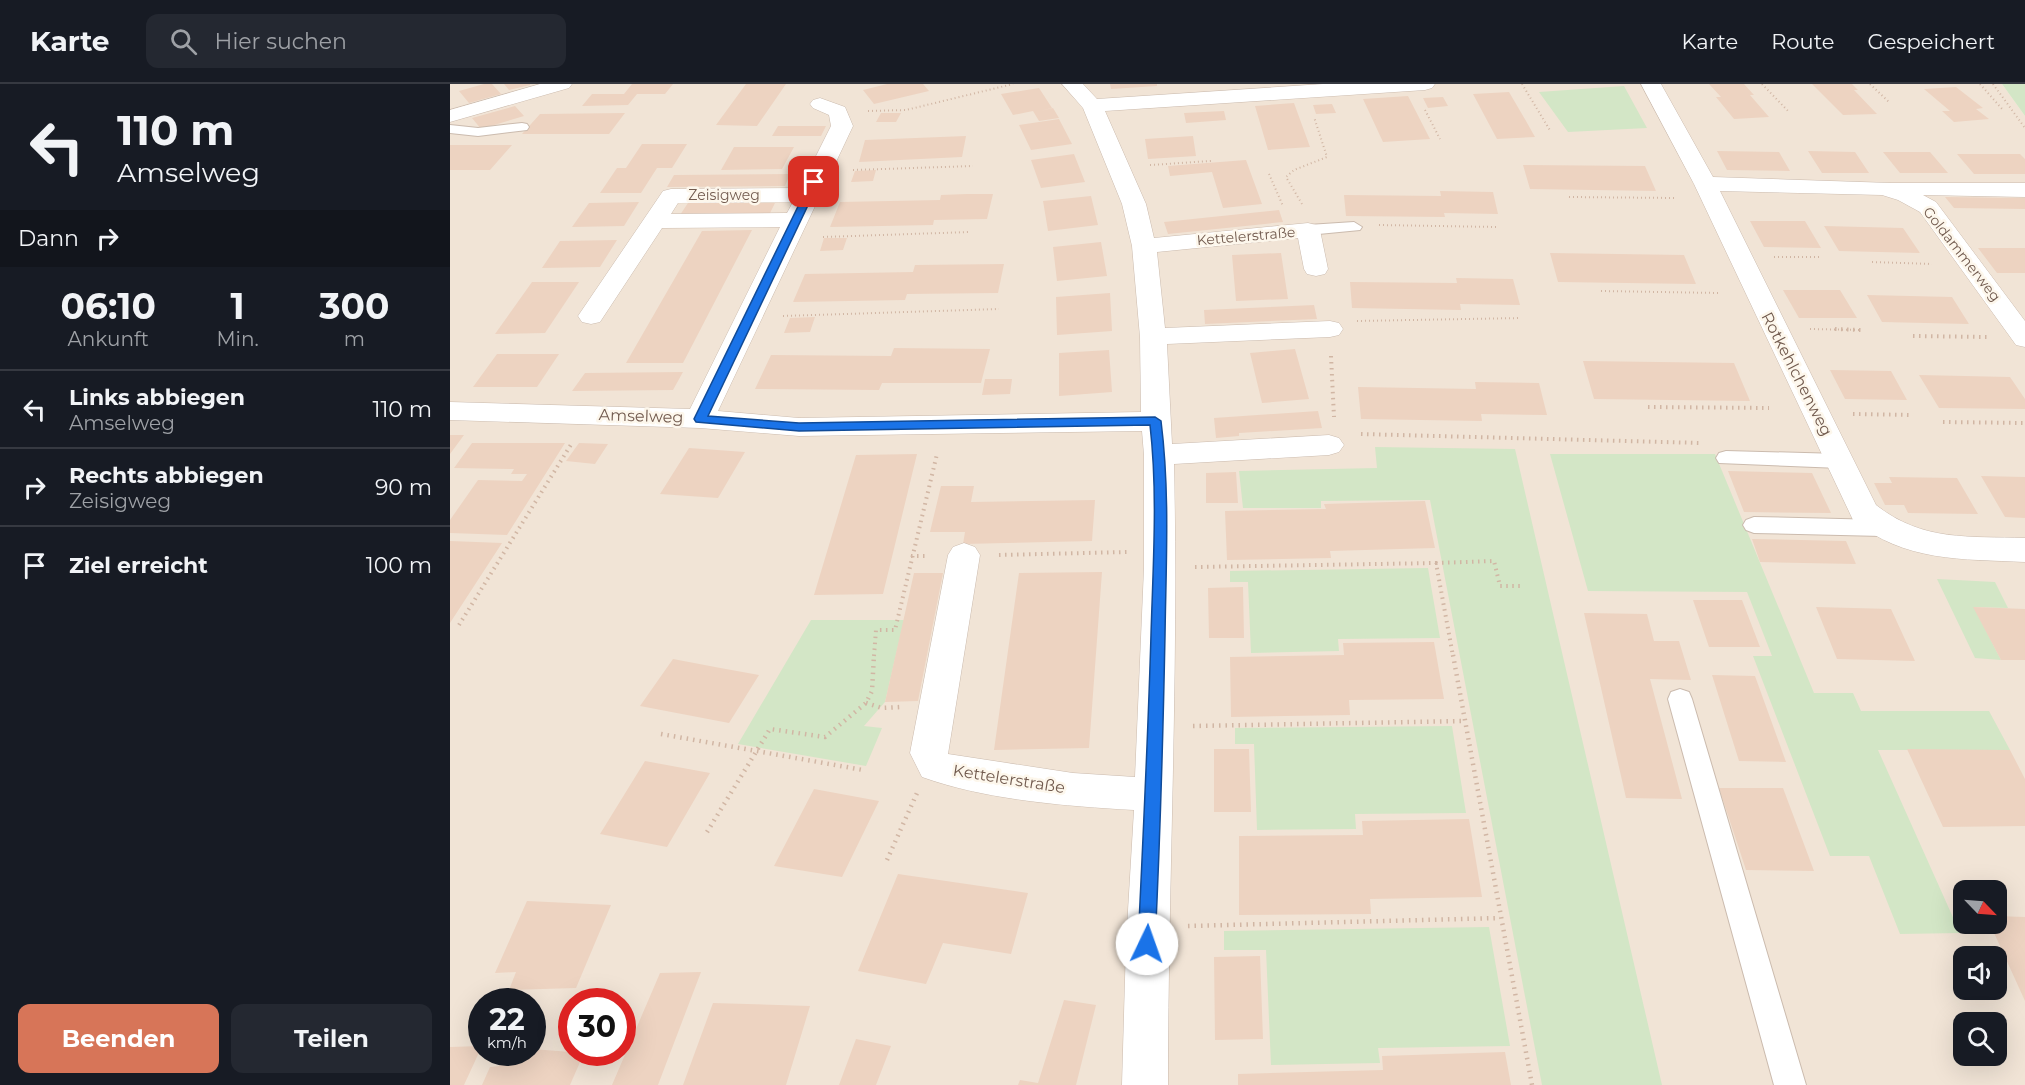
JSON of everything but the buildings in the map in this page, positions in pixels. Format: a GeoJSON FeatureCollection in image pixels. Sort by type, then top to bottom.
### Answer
{"type":"FeatureCollection","features":[{"type":"Feature","properties":{"kind":"street"},"geometry":{"type":"LineString","coordinates":[[450,116],[562,84]]}},
{"type":"Feature","properties":{"kind":"street"},"geometry":{"type":"LineString","coordinates":[[1072,84],[1092,106],[1124,176],[1144,246],[1154,337],[1160,568],[1154,795],[1147,944],[1145,1085]]}},
{"type":"Feature","properties":{"kind":"street"},"geometry":{"type":"LineString","coordinates":[[1092,106],[1139,101],[1425,84]]}},
{"type":"Feature","properties":{"kind":"street","name":"Rotkehlchenweg"},"geometry":{"type":"LineString","coordinates":[[1651,84],[1705,184],[1864,512],[1882,528],[1897,536],[1927,545],[2025,550]]}},
{"type":"Feature","properties":{"kind":"street"},"geometry":{"type":"LineString","coordinates":[[700,419],[804,229],[807,195],[842,126],[838,111],[820,104]]}},
{"type":"Feature","properties":{"kind":"street","name":"Goldammerweg"},"geometry":{"type":"LineString","coordinates":[[1705,184],[2025,190]]}},
{"type":"Feature","properties":{"kind":"street","name":"Goldammerweg"},"geometry":{"type":"LineString","coordinates":[[1884,188],[1906,195],[1928,207],[2025,339]]}},
{"type":"Feature","properties":{"kind":"street","name":"Zeisigweg"},"geometry":{"type":"LineString","coordinates":[[591,316],[671,196],[807,195]]}},
{"type":"Feature","properties":{"kind":"street","name":"Zeisigweg"},"geometry":{"type":"LineString","coordinates":[[654,221],[804,229]]}},
{"type":"Feature","properties":{"kind":"street","name":"Kettelerstraße"},"geometry":{"type":"LineString","coordinates":[[1144,246],[1301,231],[1316,270]]}},
{"type":"Feature","properties":{"kind":"street"},"geometry":{"type":"LineString","coordinates":[[1154,337],[1342,325]]}},
{"type":"Feature","properties":{"kind":"street","name":"Amselweg"},"geometry":{"type":"LineString","coordinates":[[450,411],[700,419],[799,427],[1157,438]]}},
{"type":"Feature","properties":{"kind":"street"},"geometry":{"type":"LineString","coordinates":[[1157,438],[1329,445]]}},
{"type":"Feature","properties":{"kind":"street","name":"Kettelerstraße"},"geometry":{"type":"LineString","coordinates":[[964,555],[929,753],[935,765],[950,771],[1073,790],[1154,795]]}},
{"type":"Feature","properties":{"kind":"lane"},"geometry":{"type":"LineString","coordinates":[[450,129],[478,132],[522,127]]}},
{"type":"Feature","properties":{"kind":"lane"},"geometry":{"type":"LineString","coordinates":[[1301,231],[1354,227]]}},
{"type":"Feature","properties":{"kind":"lane"},"geometry":{"type":"LineString","coordinates":[[1726,458],[1840,461]]}},
{"type":"Feature","properties":{"kind":"lane"},"geometry":{"type":"LineString","coordinates":[[1754,525],[1882,528]]}},
{"type":"Feature","properties":{"kind":"lane"},"geometry":{"type":"LineString","coordinates":[[1680,699],[1790,1085]]}},
{"type":"Feature","properties":{"kind":"path"},"geometry":{"type":"LineString","coordinates":[[861,111],[906,110],[1013,84]]}},
{"type":"Feature","properties":{"kind":"path"},"geometry":{"type":"LineString","coordinates":[[1522,84],[1551,132]]}},
{"type":"Feature","properties":{"kind":"path"},"geometry":{"type":"LineString","coordinates":[[1762,84],[1788,111]]}},
{"type":"Feature","properties":{"kind":"path"},"geometry":{"type":"LineString","coordinates":[[1870,84],[1890,103]]}},
{"type":"Feature","properties":{"kind":"path"},"geometry":{"type":"LineString","coordinates":[[1980,84],[2003,110]]}},
{"type":"Feature","properties":{"kind":"path"},"geometry":{"type":"LineString","coordinates":[[1993,84],[2025,128]]}},
{"type":"Feature","properties":{"kind":"path"},"geometry":{"type":"LineString","coordinates":[[1425,110],[1440,139]]}},
{"type":"Feature","properties":{"kind":"path"},"geometry":{"type":"LineString","coordinates":[[1292,188],[1287,174],[1296,168],[1316,163],[1327,157],[1314,116]]}},
{"type":"Feature","properties":{"kind":"path"},"geometry":{"type":"LineString","coordinates":[[1145,165],[1211,161]]}},
{"type":"Feature","properties":{"kind":"path"},"geometry":{"type":"LineString","coordinates":[[846,170],[973,166]]}},
{"type":"Feature","properties":{"kind":"path"},"geometry":{"type":"LineString","coordinates":[[1269,174],[1301,231]]}},
{"type":"Feature","properties":{"kind":"path"},"geometry":{"type":"LineString","coordinates":[[1569,197],[1675,198]]}},
{"type":"Feature","properties":{"kind":"path"},"geometry":{"type":"LineString","coordinates":[[1354,227],[1354,224],[1496,227]]}},
{"type":"Feature","properties":{"kind":"path"},"geometry":{"type":"LineString","coordinates":[[804,229],[970,232]]}},
{"type":"Feature","properties":{"kind":"path"},"geometry":{"type":"LineString","coordinates":[[1766,257],[1822,257]]}},
{"type":"Feature","properties":{"kind":"path"},"geometry":{"type":"LineString","coordinates":[[1872,262],[1942,264]]}},
{"type":"Feature","properties":{"kind":"path"},"geometry":{"type":"LineString","coordinates":[[1601,291],[1718,293]]}},
{"type":"Feature","properties":{"kind":"path"},"geometry":{"type":"LineString","coordinates":[[776,316],[999,309]]}},
{"type":"Feature","properties":{"kind":"path"},"geometry":{"type":"LineString","coordinates":[[1342,325],[1521,318]]}},
{"type":"Feature","properties":{"kind":"path"},"geometry":{"type":"LineString","coordinates":[[1803,329],[1861,330]]}},
{"type":"Feature","properties":{"kind":"path"},"geometry":{"type":"LineString","coordinates":[[1913,336],[1995,337]]}},
{"type":"Feature","properties":{"kind":"path"},"geometry":{"type":"LineString","coordinates":[[1648,406],[1769,408]]}},
{"type":"Feature","properties":{"kind":"path"},"geometry":{"type":"LineString","coordinates":[[1846,414],[1913,416]]}},
{"type":"Feature","properties":{"kind":"path"},"geometry":{"type":"LineString","coordinates":[[1943,422],[2025,423]]}},
{"type":"Feature","properties":{"kind":"path"},"geometry":{"type":"LineString","coordinates":[[459,625],[578,435]]}},
{"type":"Feature","properties":{"kind":"path"},"geometry":{"type":"LineString","coordinates":[[1401,435],[1704,444]]}},
{"type":"Feature","properties":{"kind":"path"},"geometry":{"type":"LineString","coordinates":[[707,832],[770,729],[825,737],[866,703],[872,691],[876,630],[895,630],[938,447]]}},
{"type":"Feature","properties":{"kind":"path"},"geometry":{"type":"LineString","coordinates":[[911,556],[1136,551]]}},
{"type":"Feature","properties":{"kind":"path"},"geometry":{"type":"LineString","coordinates":[[1209,567],[1494,561],[1500,586],[1524,586]]}},
{"type":"Feature","properties":{"kind":"path"},"geometry":{"type":"LineString","coordinates":[[1436,562],[1532,1085]]}},
{"type":"Feature","properties":{"kind":"path"},"geometry":{"type":"LineString","coordinates":[[1209,725],[1465,721]]}},
{"type":"Feature","properties":{"kind":"path"},"geometry":{"type":"LineString","coordinates":[[661,734],[863,770]]}},
{"type":"Feature","properties":{"kind":"path"},"geometry":{"type":"LineString","coordinates":[[887,860],[918,792]]}},
{"type":"Feature","properties":{"kind":"path"},"geometry":{"type":"LineString","coordinates":[[1211,925],[1500,918]]}},
{"type":"Feature","properties":{"kind":"shaded area"},"geometry":{"type":"Polygon","coordinates":[[[450,84],[2002,84],[2025,116],[2025,1085],[450,1085],[450,84]]]}},
{"type":"Feature","properties":{"kind":"green space"},"geometry":{"type":"Polygon","coordinates":[[[2002,84],[2025,84],[2025,116],[2002,84]]]}},
{"type":"Feature","properties":{"kind":"green space"},"geometry":{"type":"Polygon","coordinates":[[[1624,86],[1647,128],[1568,132],[1539,92],[1624,86]]]}},
{"type":"Feature","properties":{"kind":"green space"},"geometry":{"type":"Polygon","coordinates":[[[1375,447],[1515,449],[1662,1085],[1542,1085],[1430,500],[1321,501],[1321,508],[1243,508],[1239,471],[1377,468],[1375,447]]]}},
{"type":"Feature","properties":{"kind":"green space"},"geometry":{"type":"Polygon","coordinates":[[[1550,454],[1715,454],[1814,693],[1853,693],[1861,711],[1989,711],[2010,750],[1878,750],[1953,917],[1953,933],[1900,934],[1869,856],[1830,856],[1753,656],[1772,656],[1747,592],[1588,591],[1550,454]]]}},
{"type":"Feature","properties":{"kind":"green space"},"geometry":{"type":"Polygon","coordinates":[[[1428,568],[1440,638],[1338,639],[1339,651],[1251,653],[1248,582],[1230,582],[1230,571],[1428,568]]]}},
{"type":"Feature","properties":{"kind":"green space"},"geometry":{"type":"Polygon","coordinates":[[[1937,579],[1995,582],[2008,608],[1974,607],[2001,660],[1975,658],[1937,579]]]}},
{"type":"Feature","properties":{"kind":"green space"},"geometry":{"type":"Polygon","coordinates":[[[811,620],[904,620],[885,702],[864,726],[882,728],[866,766],[738,744],[811,620]]]}},
{"type":"Feature","properties":{"kind":"green space"},"geometry":{"type":"Polygon","coordinates":[[[1452,726],[1466,813],[1355,814],[1356,829],[1257,830],[1254,744],[1235,744],[1235,728],[1452,726]]]}},
{"type":"Feature","properties":{"kind":"green space"},"geometry":{"type":"Polygon","coordinates":[[[1489,927],[1510,1046],[1378,1048],[1380,1063],[1271,1065],[1266,950],[1224,950],[1224,931],[1489,927]]]}},
{"type":"Feature","properties":{"kind":"route"},"geometry":{"type":"LineString","coordinates":[[814,182],[700,419],[799,427],[1155,421],[1159,455],[1160,568],[1154,795],[1147,944]]}}]}
